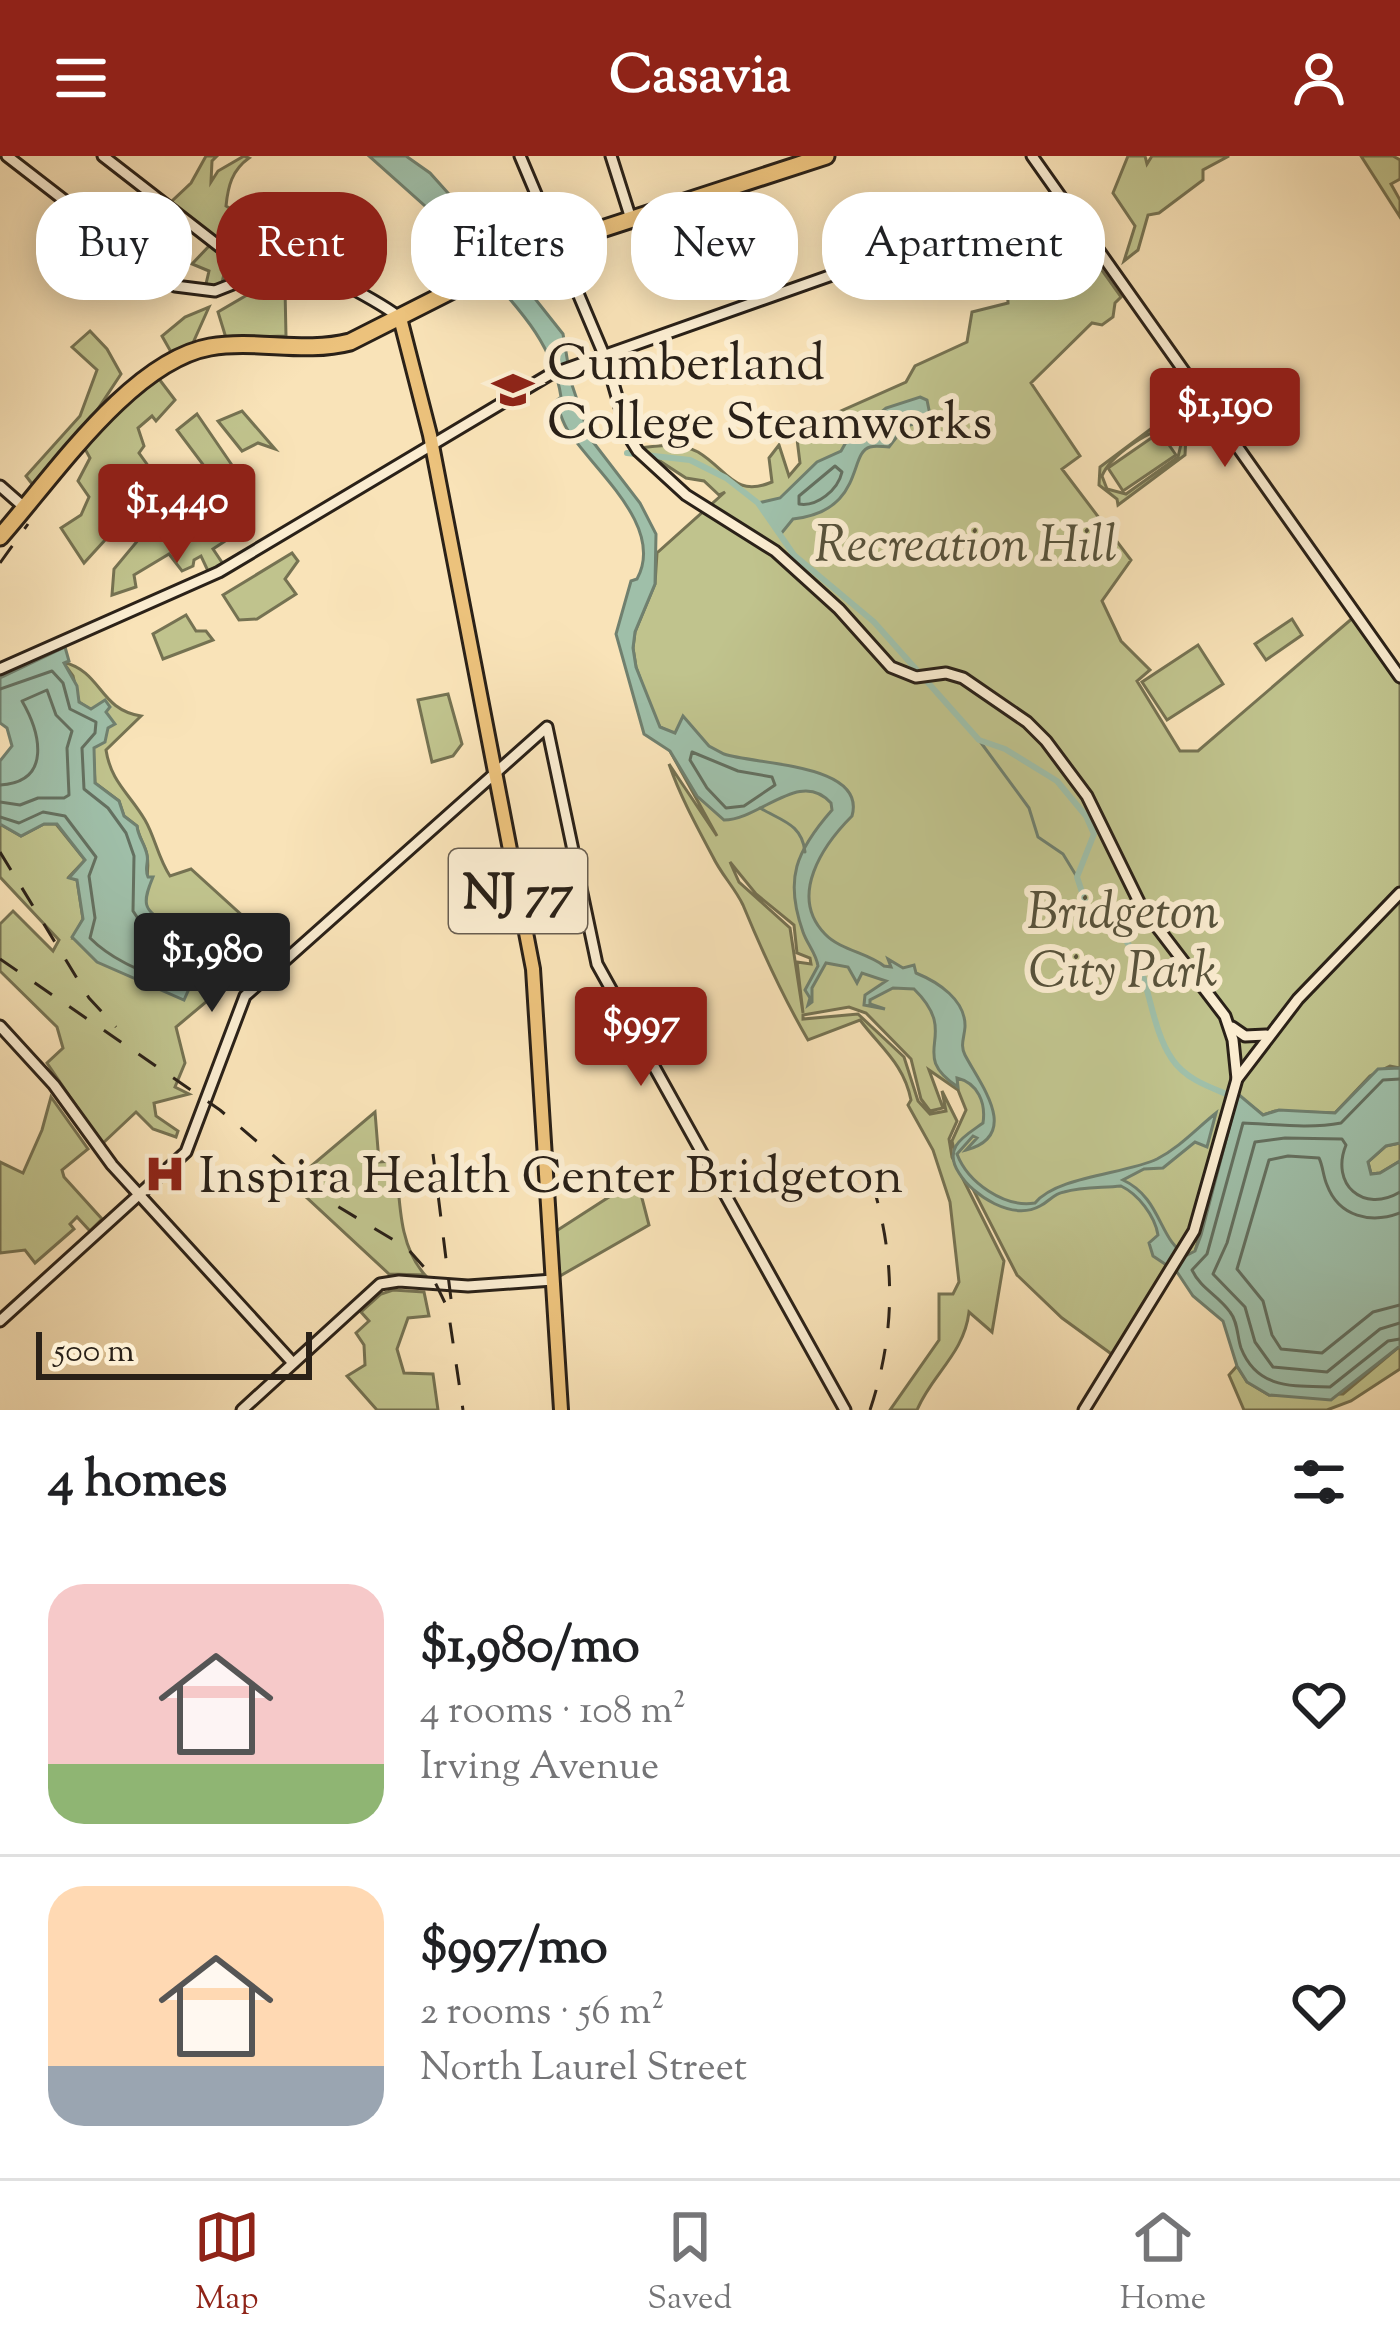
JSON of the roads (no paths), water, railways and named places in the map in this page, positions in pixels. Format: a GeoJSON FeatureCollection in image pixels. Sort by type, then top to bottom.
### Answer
{"type":"FeatureCollection","features":[{"type":"Feature","properties":{"kind":"highway"},"geometry":{"type":"LineString","coordinates":[[715,192],[826,156]]}},
{"type":"Feature","properties":{"kind":"highway"},"geometry":{"type":"LineString","coordinates":[[0,537],[125,393],[170,360],[224,345],[338,345],[436,300]]}},
{"type":"Feature","properties":{"kind":"main road","name":"NJ 77"},"geometry":{"type":"LineString","coordinates":[[400,318],[432,446],[534,976],[561,1410]]}},
{"type":"Feature","properties":{"kind":"street"},"geometry":{"type":"LineString","coordinates":[[7,156],[175,286],[216,289]]}},
{"type":"Feature","properties":{"kind":"street"},"geometry":{"type":"LineString","coordinates":[[103,156],[216,243]]}},
{"type":"Feature","properties":{"kind":"street"},"geometry":{"type":"LineString","coordinates":[[520,156],[535,192]]}},
{"type":"Feature","properties":{"kind":"street"},"geometry":{"type":"LineString","coordinates":[[611,156],[631,216]]}},
{"type":"Feature","properties":{"kind":"street"},"geometry":{"type":"LineString","coordinates":[[1032,156],[1057,192]]}},
{"type":"Feature","properties":{"kind":"street"},"geometry":{"type":"LineString","coordinates":[[1105,260],[1400,677]]}},
{"type":"Feature","properties":{"kind":"street"},"geometry":{"type":"LineString","coordinates":[[0,669],[219,572],[554,374],[822,279]]}},
{"type":"Feature","properties":{"kind":"street"},"geometry":{"type":"LineString","coordinates":[[211,291],[216,288]]}},
{"type":"Feature","properties":{"kind":"street"},"geometry":{"type":"LineString","coordinates":[[367,300],[400,318]]}},
{"type":"Feature","properties":{"kind":"street"},"geometry":{"type":"LineString","coordinates":[[580,300],[628,435],[640,454],[686,495],[775,551],[839,609],[891,667],[916,677],[946,674],[963,678],[1021,718],[1059,754],[1087,796],[1141,906],[1228,1023],[1245,1036],[1269,1034]]}},
{"type":"Feature","properties":{"kind":"street"},"geometry":{"type":"LineString","coordinates":[[0,486],[25,508]]}},
{"type":"Feature","properties":{"kind":"street"},"geometry":{"type":"LineString","coordinates":[[0,1322],[188,1148],[245,996],[547,727],[597,964],[844,1410]]}},
{"type":"Feature","properties":{"kind":"street"},"geometry":{"type":"LineString","coordinates":[[1084,1410],[1178,1261],[1199,1218],[1237,1079],[1269,1034],[1400,893]]}},
{"type":"Feature","properties":{"kind":"street"},"geometry":{"type":"LineString","coordinates":[[1228,1023],[1237,1079]]}},
{"type":"Feature","properties":{"kind":"street"},"geometry":{"type":"LineString","coordinates":[[0,1026],[54,1085],[140,1196],[293,1363]]}},
{"type":"Feature","properties":{"kind":"street"},"geometry":{"type":"LineString","coordinates":[[242,1410],[371,1291],[388,1282],[468,1286],[553,1280]]}},
{"type":"Feature","properties":{"kind":"water"},"geometry":{"type":"Polygon","coordinates":[[[369,156],[406,156],[447,192],[411,194],[369,156]]]}},
{"type":"Feature","properties":{"kind":"water"},"geometry":{"type":"Polygon","coordinates":[[[511,300],[536,300],[563,334],[571,382],[590,438],[640,503],[656,534],[655,584],[633,648],[660,727],[675,733],[683,716],[709,746],[724,754],[806,769],[843,786],[852,799],[852,816],[830,841],[814,872],[810,904],[814,919],[831,939],[884,966],[891,967],[888,959],[903,968],[914,965],[916,973],[941,987],[961,1008],[964,1051],[987,1094],[994,1121],[983,1143],[966,1150],[977,1138],[973,1136],[957,1154],[970,1175],[1000,1197],[1035,1203],[1075,1181],[1157,1159],[1216,1113],[1207,1147],[1195,1142],[1163,1168],[1144,1169],[1123,1180],[1146,1197],[1171,1240],[1187,1255],[1195,1251],[1201,1235],[1238,1094],[1263,1115],[1279,1110],[1335,1113],[1378,1069],[1400,1068],[1400,1143],[1386,1146],[1368,1162],[1371,1174],[1400,1161],[1400,1346],[1331,1400],[1269,1395],[1247,1382],[1237,1366],[1223,1321],[1193,1296],[1177,1272],[1153,1256],[1149,1243],[1158,1235],[1153,1220],[1127,1190],[1121,1186],[1071,1190],[1040,1206],[1018,1210],[995,1204],[965,1182],[954,1164],[954,1149],[983,1123],[982,1101],[970,1084],[957,1078],[958,1087],[936,1064],[934,1020],[914,989],[893,988],[870,1000],[885,1009],[864,1005],[865,995],[886,981],[862,973],[857,983],[848,967],[826,963],[808,1005],[805,990],[818,966],[797,913],[794,881],[802,853],[832,810],[831,803],[819,794],[793,793],[724,820],[697,796],[670,751],[644,734],[616,634],[631,581],[637,579],[643,559],[642,539],[622,499],[565,426],[556,401],[561,397],[555,373],[511,300]]]}},
{"type":"Feature","properties":{"kind":"water"},"geometry":{"type":"Polygon","coordinates":[[[920,397],[927,400],[930,415],[925,422],[905,426],[889,447],[863,451],[843,494],[816,514],[793,519],[780,535],[758,503],[780,498],[817,462],[841,451],[853,430],[886,408],[920,397]]]}},
{"type":"Feature","properties":{"kind":"water"},"geometry":{"type":"Polygon","coordinates":[[[65,647],[69,661],[64,663],[77,686],[79,702],[91,709],[105,700],[110,707],[106,712],[115,724],[108,728],[105,742],[94,748],[95,783],[119,801],[124,816],[137,826],[147,855],[147,874],[153,877],[147,905],[168,923],[192,982],[184,1000],[97,962],[72,937],[83,919],[77,880],[69,878],[85,860],[57,824],[44,824],[21,836],[0,824],[0,761],[12,746],[7,728],[0,723],[0,678],[65,647]]]}},
{"type":"Feature","properties":{"kind":"waterway"},"geometry":{"type":"LineString","coordinates":[[627,453],[690,460],[726,478],[758,503],[794,555],[874,622],[979,740],[1005,749],[1057,781],[1086,816],[1094,834],[1077,877],[1090,916],[1126,940],[1162,1040],[1178,1067],[1236,1098]]}},
{"type":"Feature","properties":{"kind":"waterway"},"geometry":{"type":"LineString","coordinates":[[979,740],[1029,808],[1038,837],[1063,854],[1077,877]]}},
{"type":"Feature","properties":{"kind":"waterway"},"geometry":{"type":"LineString","coordinates":[[760,808],[795,829],[805,852]]}},
{"type":"Feature","properties":{"kind":"railway"},"geometry":{"type":"LineString","coordinates":[[0,563],[28,524]]}},
{"type":"Feature","properties":{"kind":"railway"},"geometry":{"type":"LineString","coordinates":[[0,852],[89,998],[116,1027]]}},
{"type":"Feature","properties":{"kind":"railway"},"geometry":{"type":"LineString","coordinates":[[0,959],[220,1110],[322,1197],[407,1248],[432,1276],[448,1309],[463,1410]]}},
{"type":"Feature","properties":{"kind":"railway"},"geometry":{"type":"LineString","coordinates":[[433,1154],[451,1299]]}},
{"type":"Feature","properties":{"kind":"railway"},"geometry":{"type":"LineString","coordinates":[[870,1410],[884,1356],[890,1303],[887,1250],[876,1196]]}},
{"type":"Feature","properties":{"kind":"place","name":"Cumberland College Steamworks"},"geometry":{"type":"Point","coordinates":[513,390]}},
{"type":"Feature","properties":{"kind":"place","name":"Inspira Health Center Bridgeton"},"geometry":{"type":"Point","coordinates":[165,1174]}},
{"type":"Feature","properties":{"kind":"park label","name":"Recreation Hill"},"geometry":{"type":"Point","coordinates":[966,542]}},
{"type":"Feature","properties":{"kind":"park label","name":"Bridgeton City Park"},"geometry":{"type":"Point","coordinates":[1123,938]}}]}
